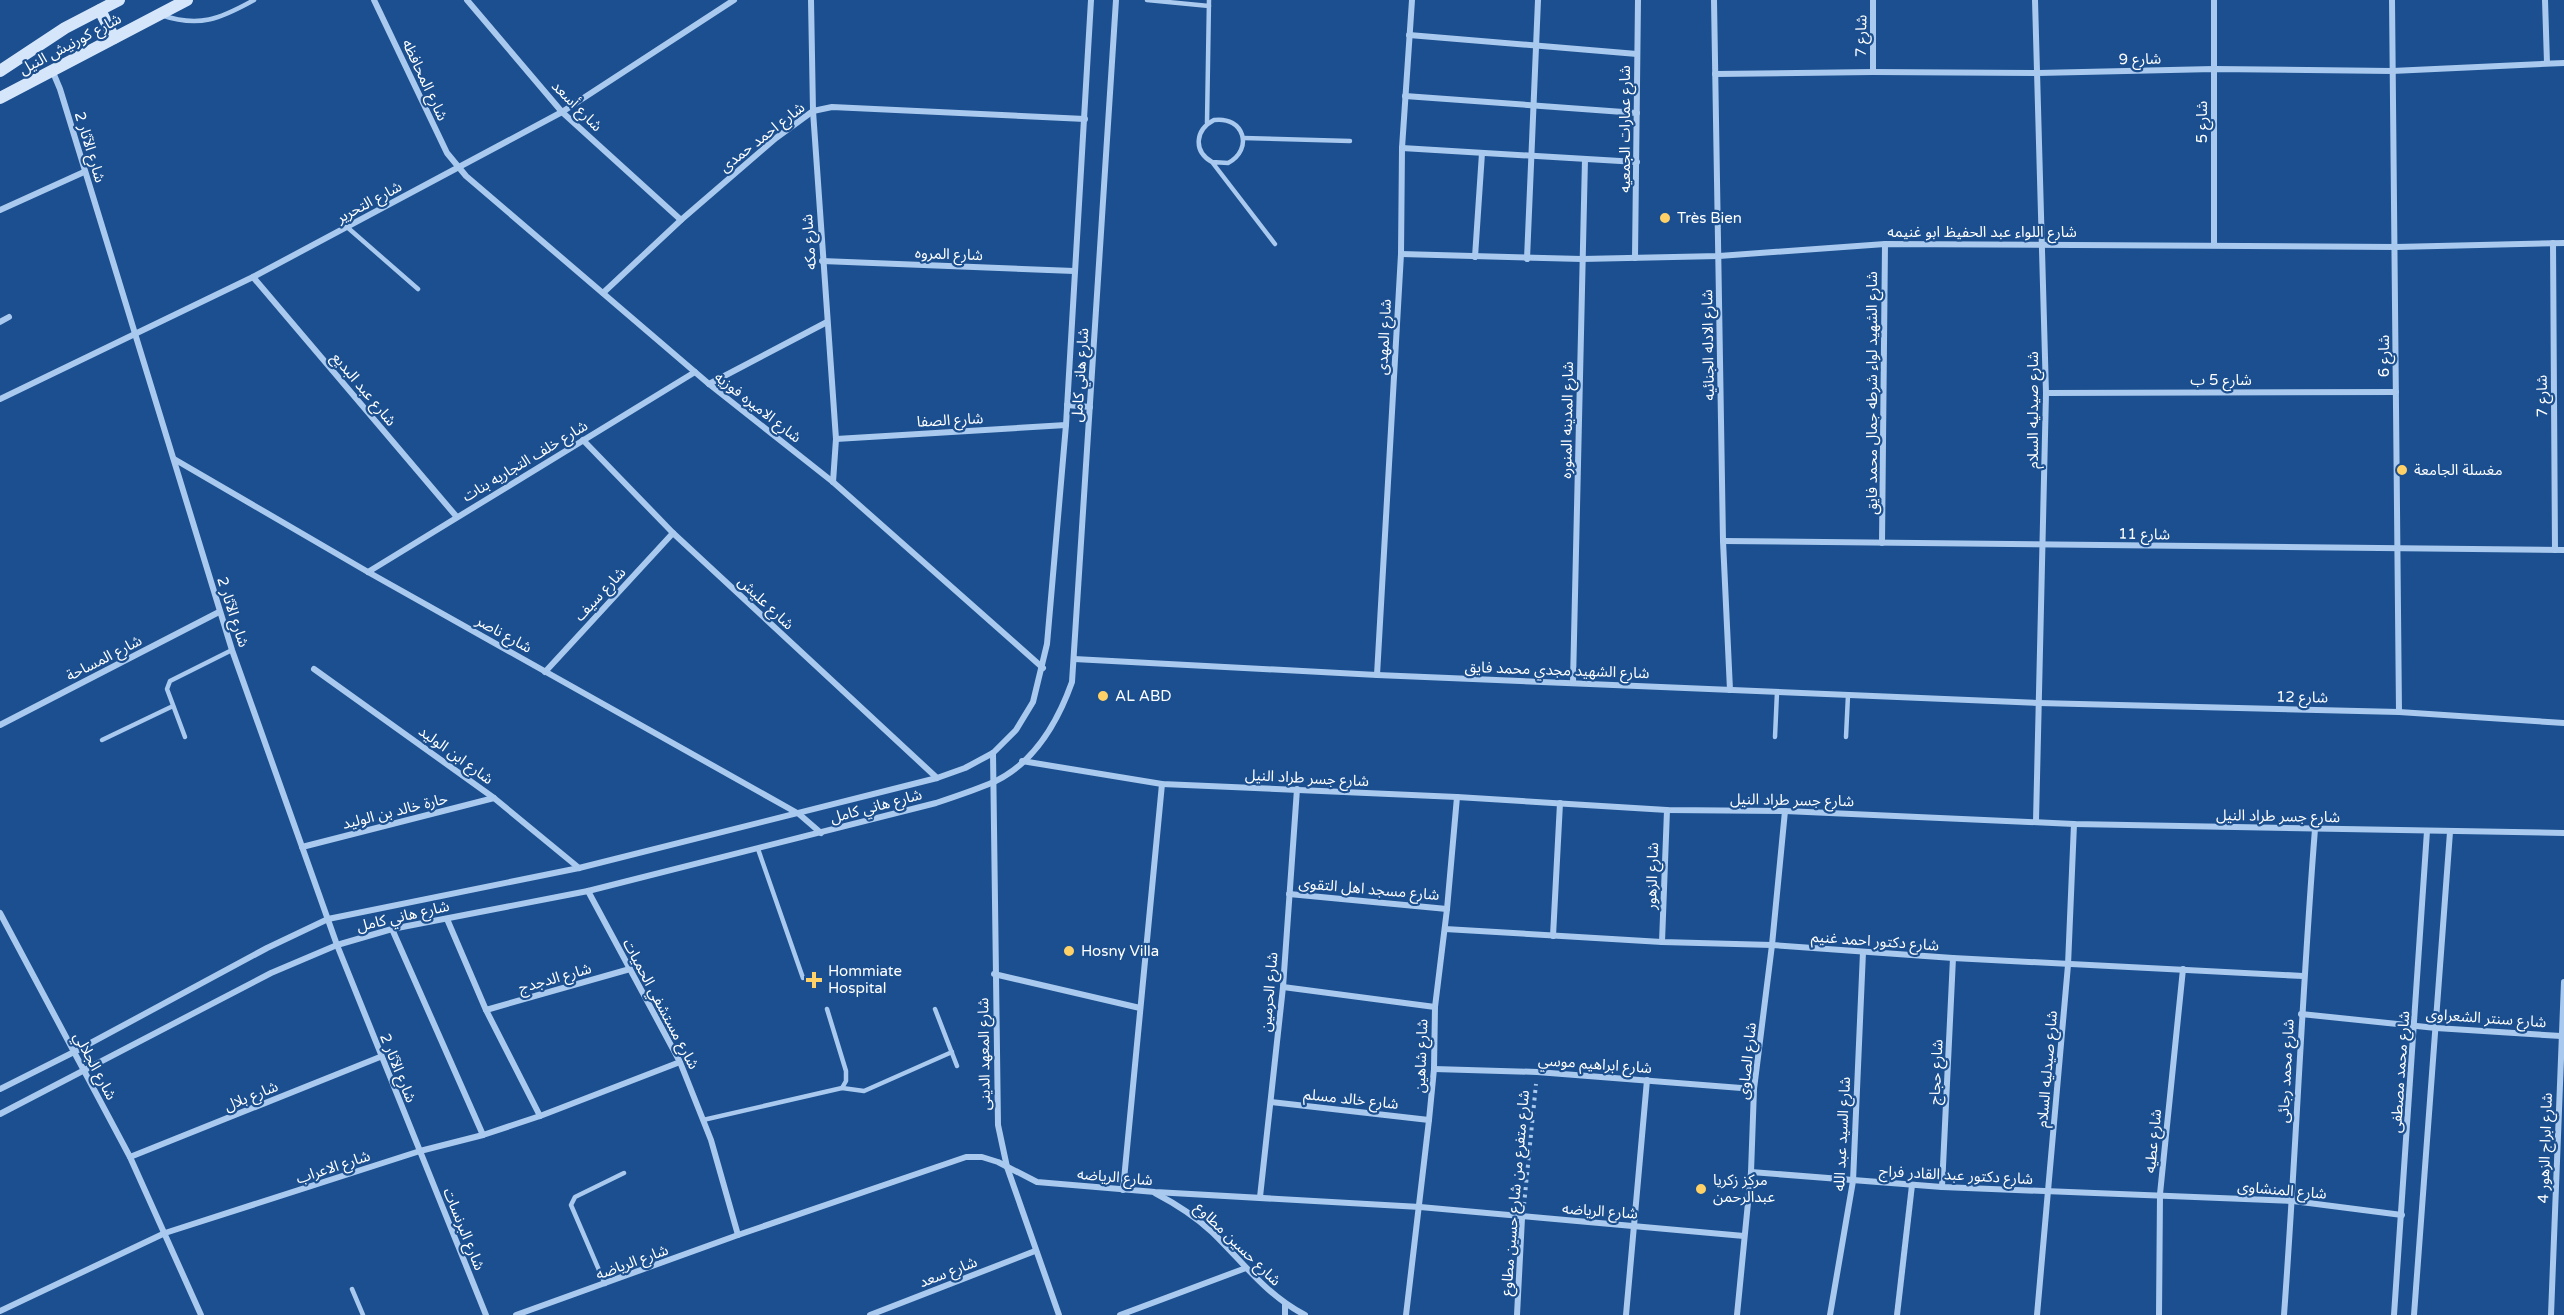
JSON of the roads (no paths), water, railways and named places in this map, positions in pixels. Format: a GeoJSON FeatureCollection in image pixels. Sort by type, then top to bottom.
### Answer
{"type":"FeatureCollection","features":[{"type":"Feature","properties":{"kind":"main road","name":"شارع كورنيش النيل"},"geometry":{"type":"LineString","coordinates":[[0,71],[65,28],[119,0]]}},
{"type":"Feature","properties":{"kind":"main road","name":"شارع كورنيش النيل"},"geometry":{"type":"LineString","coordinates":[[0,98],[187,0]]}},
{"type":"Feature","properties":{"kind":"main road"},"geometry":{"type":"LineString","coordinates":[[100,10],[114,38]]}},
{"type":"Feature","properties":{"kind":"street","name":"شارع المحافظه"},"geometry":{"type":"LineString","coordinates":[[374,0],[447,153],[458,168]]}},
{"type":"Feature","properties":{"kind":"street","name":"شارع أسعد"},"geometry":{"type":"LineString","coordinates":[[466,0],[562,111],[681,220]]}},
{"type":"Feature","properties":{"kind":"street","name":"شارع التحرير"},"geometry":{"type":"LineString","coordinates":[[0,399],[254,277],[458,168],[562,111],[734,0]]}},
{"type":"Feature","properties":{"kind":"street","name":"شارع مكه"},"geometry":{"type":"LineString","coordinates":[[811,0],[813,111],[836,439],[833,482]]}},
{"type":"Feature","properties":{"kind":"street","name":"شارع هاني كامل"},"geometry":{"type":"LineString","coordinates":[[0,1089],[74,1052],[267,948],[328,919],[579,868],[799,814],[937,778],[965,768],[993,753],[1016,730],[1033,702],[1047,644],[1066,425],[1091,0]]}},
{"type":"Feature","properties":{"kind":"street","name":"شارع هاني كامل"},"geometry":{"type":"LineString","coordinates":[[0,1114],[271,974],[337,945],[392,929],[588,891],[936,803],[992,783],[1022,762],[1041,744],[1060,715],[1072,682],[1116,0]]}},
{"type":"Feature","properties":{"kind":"street","name":"شارع المهدى"},"geometry":{"type":"LineString","coordinates":[[1377,675],[1401,254],[1402,148],[1412,0]]}},
{"type":"Feature","properties":{"kind":"street"},"geometry":{"type":"LineString","coordinates":[[1527,259],[1538,0]]}},
{"type":"Feature","properties":{"kind":"street","name":"شارع عمارات الجمعيه"},"geometry":{"type":"LineString","coordinates":[[1635,258],[1638,0]]}},
{"type":"Feature","properties":{"kind":"street","name":"شارع الادله الجنائيه"},"geometry":{"type":"LineString","coordinates":[[1714,0],[1723,541],[1730,690]]}},
{"type":"Feature","properties":{"kind":"street","name":"شارع 7"},"geometry":{"type":"LineString","coordinates":[[1873,0],[1873,72]]}},
{"type":"Feature","properties":{"kind":"street","name":"شارع صيدليه السلام"},"geometry":{"type":"LineString","coordinates":[[2035,0],[2046,393],[2036,821]]}},
{"type":"Feature","properties":{"kind":"street","name":"شارع 5"},"geometry":{"type":"LineString","coordinates":[[2214,0],[2214,244]]}},
{"type":"Feature","properties":{"kind":"street","name":"شارع 6"},"geometry":{"type":"LineString","coordinates":[[2392,0],[2399,712]]}},
{"type":"Feature","properties":{"kind":"street"},"geometry":{"type":"LineString","coordinates":[[2545,0],[2547,63]]}},
{"type":"Feature","properties":{"kind":"street"},"geometry":{"type":"LineString","coordinates":[[1409,35],[1637,54]]}},
{"type":"Feature","properties":{"kind":"street","name":"شارع 9"},"geometry":{"type":"LineString","coordinates":[[1715,74],[2038,73],[2214,69],[2392,71],[2564,63]]}},
{"type":"Feature","properties":{"kind":"street","name":"شارع الآثار 2"},"geometry":{"type":"LineString","coordinates":[[51,70],[60,89],[136,333],[219,612],[337,945],[380,1057],[420,1151]]}},
{"type":"Feature","properties":{"kind":"street"},"geometry":{"type":"LineString","coordinates":[[1405,96],[1637,113]]}},
{"type":"Feature","properties":{"kind":"street","name":"شارع احمد حمدى"},"geometry":{"type":"LineString","coordinates":[[603,293],[740,167],[813,111],[832,107],[1085,119]]}},
{"type":"Feature","properties":{"kind":"street"},"geometry":{"type":"LineString","coordinates":[[1402,148],[1637,162]]}},
{"type":"Feature","properties":{"kind":"street"},"geometry":{"type":"LineString","coordinates":[[1475,257],[1482,153]]}},
{"type":"Feature","properties":{"kind":"street","name":"شارع المدينه المنوره"},"geometry":{"type":"LineString","coordinates":[[1573,682],[1585,159]]}},
{"type":"Feature","properties":{"kind":"street","name":"شارع الاميره فوزيه"},"geometry":{"type":"LineString","coordinates":[[458,168],[709,384],[833,482],[1043,668]]}},
{"type":"Feature","properties":{"kind":"street"},"geometry":{"type":"LineString","coordinates":[[0,210],[84,172]]}},
{"type":"Feature","properties":{"kind":"street","name":"شارع 7"},"geometry":{"type":"LineString","coordinates":[[2553,243],[2555,550]]}},
{"type":"Feature","properties":{"kind":"street","name":"شارع اللواء عبد الحفيظ ابو غنيمه"},"geometry":{"type":"LineString","coordinates":[[1401,254],[1582,259],[1719,256],[1885,244],[2214,244],[2396,247],[2564,243]]}},
{"type":"Feature","properties":{"kind":"street","name":"شارع الشهيد لواء شرطه جمال محمد فايق"},"geometry":{"type":"LineString","coordinates":[[1882,543],[1885,244]]}},
{"type":"Feature","properties":{"kind":"street","name":"شارع المروه"},"geometry":{"type":"LineString","coordinates":[[822,261],[1074,271]]}},
{"type":"Feature","properties":{"kind":"street","name":"شارع عبد البديع"},"geometry":{"type":"LineString","coordinates":[[254,277],[456,516]]}},
{"type":"Feature","properties":{"kind":"street"},"geometry":{"type":"LineString","coordinates":[[0,322],[9,317]]}},
{"type":"Feature","properties":{"kind":"street"},"geometry":{"type":"LineString","coordinates":[[709,384],[827,322]]}},
{"type":"Feature","properties":{"kind":"street","name":"شارع خلف التجاريه بنات"},"geometry":{"type":"LineString","coordinates":[[368,572],[456,516],[695,372]]}},
{"type":"Feature","properties":{"kind":"street","name":"شارع 5 ب"},"geometry":{"type":"LineString","coordinates":[[2046,393],[2396,392]]}},
{"type":"Feature","properties":{"kind":"street"},"geometry":{"type":"LineString","coordinates":[[1067,405],[1090,407]]}},
{"type":"Feature","properties":{"kind":"street","name":"شارع الصفا"},"geometry":{"type":"LineString","coordinates":[[836,439],[1066,425]]}},
{"type":"Feature","properties":{"kind":"street","name":"شارع عليش"},"geometry":{"type":"LineString","coordinates":[[584,440],[673,533],[937,778]]}},
{"type":"Feature","properties":{"kind":"street","name":"شارع ناصر"},"geometry":{"type":"LineString","coordinates":[[174,458],[368,572],[799,814],[820,833]]}},
{"type":"Feature","properties":{"kind":"street","name":"شارع سيف"},"geometry":{"type":"LineString","coordinates":[[545,672],[673,533]]}},
{"type":"Feature","properties":{"kind":"street","name":"شارع 11"},"geometry":{"type":"LineString","coordinates":[[1723,541],[2564,550]]}},
{"type":"Feature","properties":{"kind":"street","name":"شارع المساحة"},"geometry":{"type":"LineString","coordinates":[[0,725],[219,612]]}},
{"type":"Feature","properties":{"kind":"street","name":"شارع الشهيد مجدي محمد فايق"},"geometry":{"type":"LineString","coordinates":[[1074,659],[1377,675],[2039,703]]}},
{"type":"Feature","properties":{"kind":"street","name":"شارع ابن الوليد"},"geometry":{"type":"LineString","coordinates":[[314,669],[494,798],[579,868]]}},
{"type":"Feature","properties":{"kind":"street","name":"شارع 12"},"geometry":{"type":"LineString","coordinates":[[2039,703],[2399,712],[2564,723]]}},
{"type":"Feature","properties":{"kind":"street","name":"شارع المعهد الدينى"},"geometry":{"type":"LineString","coordinates":[[993,753],[994,974],[998,1125],[1007,1167],[1059,1315]]}},
{"type":"Feature","properties":{"kind":"street","name":"شارع جسر طراد النيل"},"geometry":{"type":"LineString","coordinates":[[1022,762],[1162,784],[1457,797],[1667,810],[1785,811],[2074,824],[2564,833]]}},
{"type":"Feature","properties":{"kind":"street"},"geometry":{"type":"LineString","coordinates":[[1124,1190],[1162,784]]}},
{"type":"Feature","properties":{"kind":"street","name":"شارع الحرمين"},"geometry":{"type":"LineString","coordinates":[[1260,1197],[1283,987],[1297,789]]}},
{"type":"Feature","properties":{"kind":"street","name":"شارع شاهين"},"geometry":{"type":"LineString","coordinates":[[1406,1315],[1429,1120],[1434,1069],[1435,1007],[1448,909],[1457,797]]}},
{"type":"Feature","properties":{"kind":"street","name":"حارة خالد بن الوليد"},"geometry":{"type":"LineString","coordinates":[[302,847],[494,798]]}},
{"type":"Feature","properties":{"kind":"street"},"geometry":{"type":"LineString","coordinates":[[1553,936],[1560,803]]}},
{"type":"Feature","properties":{"kind":"street","name":"شارع الزهور"},"geometry":{"type":"LineString","coordinates":[[1662,942],[1667,810]]}},
{"type":"Feature","properties":{"kind":"street","name":"شارع الصاوى"},"geometry":{"type":"LineString","coordinates":[[1737,1315],[1751,1172],[1755,1089],[1785,811]]}},
{"type":"Feature","properties":{"kind":"street","name":"شارع صيدليه السلام"},"geometry":{"type":"LineString","coordinates":[[2037,1315],[2068,965],[2074,824]]}},
{"type":"Feature","properties":{"kind":"street","name":"شارع محمد رجائى"},"geometry":{"type":"LineString","coordinates":[[2284,1315],[2293,1201],[2303,976],[2315,829]]}},
{"type":"Feature","properties":{"kind":"street","name":"شارع محمد مصطفى"},"geometry":{"type":"LineString","coordinates":[[2394,1315],[2427,831]]}},
{"type":"Feature","properties":{"kind":"street"},"geometry":{"type":"LineString","coordinates":[[2414,1315],[2450,832]]}},
{"type":"Feature","properties":{"kind":"street","name":"شارع مستشفي الحميات"},"geometry":{"type":"LineString","coordinates":[[588,891],[680,1062],[720,1169],[738,1235]]}},
{"type":"Feature","properties":{"kind":"street","name":"شارع مسجد اهل التقوى"},"geometry":{"type":"LineString","coordinates":[[1289,894],[1448,909]]}},
{"type":"Feature","properties":{"kind":"street","name":"شارع الجلالي"},"geometry":{"type":"LineString","coordinates":[[0,913],[130,1156],[201,1315]]}},
{"type":"Feature","properties":{"kind":"street"},"geometry":{"type":"LineString","coordinates":[[447,919],[486,1011],[540,1116]]}},
{"type":"Feature","properties":{"kind":"street"},"geometry":{"type":"LineString","coordinates":[[392,929],[483,1135]]}},
{"type":"Feature","properties":{"kind":"street","name":"شارع دكتور احمد غنيم"},"geometry":{"type":"LineString","coordinates":[[1445,929],[1662,942],[1772,945],[2068,965],[2303,976]]}},
{"type":"Feature","properties":{"kind":"street","name":"شارع السيد عبد الله"},"geometry":{"type":"LineString","coordinates":[[1830,1315],[1853,1181],[1863,952]]}},
{"type":"Feature","properties":{"kind":"street","name":"شارع حجاج"},"geometry":{"type":"LineString","coordinates":[[1942,1187],[1953,958]]}},
{"type":"Feature","properties":{"kind":"street","name":"شارع الدجدج"},"geometry":{"type":"LineString","coordinates":[[486,1011],[630,969]]}},
{"type":"Feature","properties":{"kind":"street","name":"شارع عطيه"},"geometry":{"type":"LineString","coordinates":[[2159,1315],[2160,1194],[2183,969]]}},
{"type":"Feature","properties":{"kind":"street"},"geometry":{"type":"LineString","coordinates":[[994,974],[1140,1008]]}},
{"type":"Feature","properties":{"kind":"street","name":"شارع ابراج الزهور 4"},"geometry":{"type":"LineString","coordinates":[[2551,1315],[2564,982]]}},
{"type":"Feature","properties":{"kind":"street"},"geometry":{"type":"LineString","coordinates":[[1283,987],[1435,1007]]}},
{"type":"Feature","properties":{"kind":"street","name":"شارع سنتر الشعراوى"},"geometry":{"type":"LineString","coordinates":[[2301,1014],[2415,1024],[2436,1028],[2561,1036]]}},
{"type":"Feature","properties":{"kind":"street","name":"شارع بلال"},"geometry":{"type":"LineString","coordinates":[[130,1156],[380,1057]]}},
{"type":"Feature","properties":{"kind":"street","name":"شارع الاعراب"},"geometry":{"type":"LineString","coordinates":[[0,1311],[165,1233],[420,1151],[483,1135],[540,1116],[680,1062]]}},
{"type":"Feature","properties":{"kind":"street","name":"شارع ابراهيم موسي"},"geometry":{"type":"LineString","coordinates":[[1434,1069],[1537,1072],[1755,1089]]}},
{"type":"Feature","properties":{"kind":"street"},"geometry":{"type":"LineString","coordinates":[[1626,1315],[1647,1080]]}},
{"type":"Feature","properties":{"kind":"street","name":"شارع خالد مسلم"},"geometry":{"type":"LineString","coordinates":[[1271,1102],[1429,1120]]}},
{"type":"Feature","properties":{"kind":"street","name":"شارع البرنسات"},"geometry":{"type":"LineString","coordinates":[[420,1151],[486,1315]]}},
{"type":"Feature","properties":{"kind":"street","name":"شارع الرياضه"},"geometry":{"type":"LineString","coordinates":[[516,1315],[738,1235],[966,1157],[982,1157],[1037,1182],[1124,1190],[1420,1207],[1522,1218],[1744,1236]]}},
{"type":"Feature","properties":{"kind":"street","name":"شارع دكتور عبد القادر فراج"},"geometry":{"type":"LineString","coordinates":[[1751,1172],[1942,1187],[2160,1194]]}},
{"type":"Feature","properties":{"kind":"street"},"geometry":{"type":"LineString","coordinates":[[1897,1315],[1912,1185]]}},
{"type":"Feature","properties":{"kind":"street","name":"شارع حسين مطاوع"},"geometry":{"type":"LineString","coordinates":[[1155,1192],[1183,1209],[1210,1230],[1272,1294],[1305,1315]]}},
{"type":"Feature","properties":{"kind":"street","name":"شارع المنشاوى"},"geometry":{"type":"LineString","coordinates":[[2160,1194],[2293,1201],[2402,1215]]}},
{"type":"Feature","properties":{"kind":"street","name":"شارع متفرع من شارع حسين مطاوع"},"geometry":{"type":"LineString","coordinates":[[1517,1315],[1522,1218]]}},
{"type":"Feature","properties":{"kind":"street","name":"شارع سعد"},"geometry":{"type":"LineString","coordinates":[[870,1315],[1035,1251]]}},
{"type":"Feature","properties":{"kind":"street"},"geometry":{"type":"LineString","coordinates":[[1120,1315],[1246,1268]]}},
{"type":"Feature","properties":{"kind":"street"},"geometry":{"type":"LineString","coordinates":[[1285,1304],[1285,1315]]}},
{"type":"Feature","properties":{"kind":"lane"},"geometry":{"type":"LineString","coordinates":[[159,15],[180,22],[198,23],[213,20],[254,0]]}},
{"type":"Feature","properties":{"kind":"lane"},"geometry":{"type":"LineString","coordinates":[[1147,0],[1209,6]]}},
{"type":"Feature","properties":{"kind":"lane"},"geometry":{"type":"LineString","coordinates":[[1207,123],[1209,0]]}},
{"type":"Feature","properties":{"kind":"lane"},"geometry":{"type":"LineString","coordinates":[[1214,120],[1229,120],[1236,124],[1243,138],[1240,153],[1234,159],[1220,164],[1205,158],[1198,144],[1201,129],[1214,120]]}},
{"type":"Feature","properties":{"kind":"lane"},"geometry":{"type":"LineString","coordinates":[[1243,138],[1350,141]]}},
{"type":"Feature","properties":{"kind":"lane"},"geometry":{"type":"LineString","coordinates":[[1212,162],[1275,244]]}},
{"type":"Feature","properties":{"kind":"lane"},"geometry":{"type":"LineString","coordinates":[[347,227],[418,289]]}},
{"type":"Feature","properties":{"kind":"lane"},"geometry":{"type":"LineString","coordinates":[[185,737],[167,689],[170,681],[232,650]]}},
{"type":"Feature","properties":{"kind":"lane"},"geometry":{"type":"LineString","coordinates":[[1775,736],[1777,692]]}},
{"type":"Feature","properties":{"kind":"lane"},"geometry":{"type":"LineString","coordinates":[[1846,737],[1848,695]]}},
{"type":"Feature","properties":{"kind":"lane"},"geometry":{"type":"LineString","coordinates":[[102,740],[173,706]]}},
{"type":"Feature","properties":{"kind":"lane"},"geometry":{"type":"LineString","coordinates":[[758,849],[803,978]]}},
{"type":"Feature","properties":{"kind":"lane"},"geometry":{"type":"LineString","coordinates":[[826,1009],[846,1071],[846,1081],[842,1088]]}},
{"type":"Feature","properties":{"kind":"lane"},"geometry":{"type":"LineString","coordinates":[[935,1009],[957,1066]]}},
{"type":"Feature","properties":{"kind":"lane"},"geometry":{"type":"LineString","coordinates":[[703,1120],[842,1088],[852,1091],[864,1090],[952,1052]]}},
{"type":"Feature","properties":{"kind":"lane"},"geometry":{"type":"LineString","coordinates":[[605,1284],[571,1205],[575,1197],[624,1173]]}},
{"type":"Feature","properties":{"kind":"lane"},"geometry":{"type":"LineString","coordinates":[[352,1289],[363,1315]]}},
{"type":"Feature","properties":{"kind":"place","name":"Très Bien"},"geometry":{"type":"Point","coordinates":[1665,218]}},
{"type":"Feature","properties":{"kind":"place","name":"مغسلة الجامعة"},"geometry":{"type":"Point","coordinates":[2402,470]}},
{"type":"Feature","properties":{"kind":"place","name":"AL ABD"},"geometry":{"type":"Point","coordinates":[1103,696]}},
{"type":"Feature","properties":{"kind":"place","name":"Hosny Villa"},"geometry":{"type":"Point","coordinates":[1069,951]}},
{"type":"Feature","properties":{"kind":"place","name":"Hommiate Hospital"},"geometry":{"type":"Point","coordinates":[814,980]}},
{"type":"Feature","properties":{"kind":"place","name":"مركز زكريا عبدالرحمن"},"geometry":{"type":"Point","coordinates":[1701,1189]}}]}
